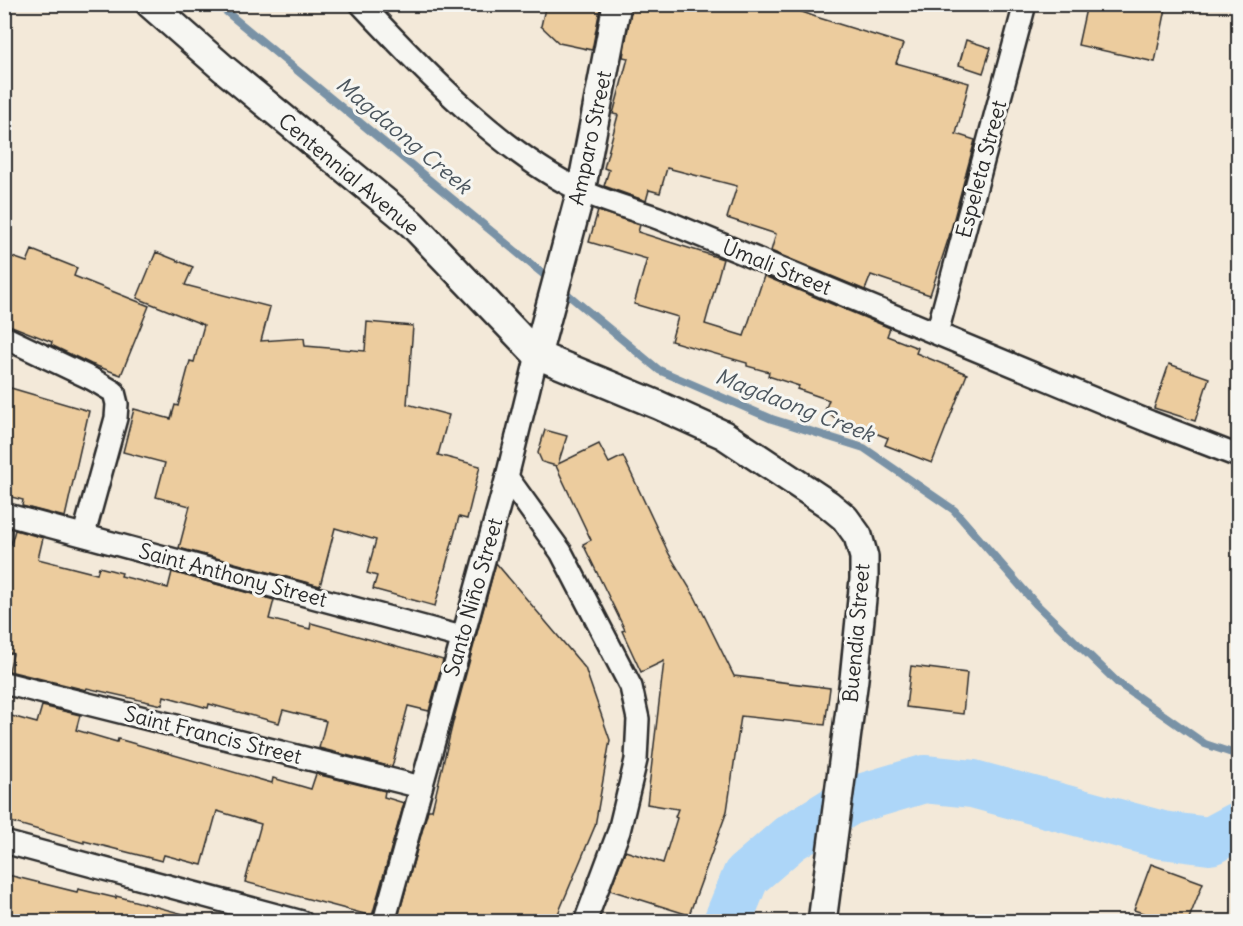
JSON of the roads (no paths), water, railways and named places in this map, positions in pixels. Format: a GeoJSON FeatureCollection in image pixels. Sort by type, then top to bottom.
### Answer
{"type":"FeatureCollection","features":[{"type":"Feature","properties":{"kind":"street","name":"Centennial Avenue"},"geometry":{"type":"LineString","coordinates":[[150,4],[224,69],[412,224],[540,343]]}},
{"type":"Feature","properties":{"kind":"street","name":"Umali Street"},"geometry":{"type":"LineString","coordinates":[[361,4],[450,94],[519,153],[581,190],[658,218],[1150,422],[1239,456]]}},
{"type":"Feature","properties":{"kind":"street","name":"Amparo Street"},"geometry":{"type":"LineString","coordinates":[[559,272],[581,190],[617,4]]}},
{"type":"Feature","properties":{"kind":"street","name":"Espeleta Street"},"geometry":{"type":"LineString","coordinates":[[937,333],[1025,4]]}},
{"type":"Feature","properties":{"kind":"street","name":"Santo Niño Street"},"geometry":{"type":"LineString","coordinates":[[384,921],[507,477],[559,272]]}},
{"type":"Feature","properties":{"kind":"street"},"geometry":{"type":"LineString","coordinates":[[4,336],[92,378],[114,392],[117,404],[116,418],[84,534]]}},
{"type":"Feature","properties":{"kind":"street","name":"Buendia Street"},"geometry":{"type":"LineString","coordinates":[[540,343],[658,405],[724,435],[828,504],[845,518],[858,536],[864,557],[864,579],[822,921]]}},
{"type":"Feature","properties":{"kind":"street"},"geometry":{"type":"LineString","coordinates":[[507,477],[561,552],[630,687],[638,718],[636,760],[619,831],[585,921]]}},
{"type":"Feature","properties":{"kind":"street","name":"Saint Anthony Street"},"geometry":{"type":"LineString","coordinates":[[4,514],[461,637]]}},
{"type":"Feature","properties":{"kind":"street","name":"Saint Francis Street"},"geometry":{"type":"LineString","coordinates":[[4,683],[421,787]]}},
{"type":"Feature","properties":{"kind":"street"},"geometry":{"type":"LineString","coordinates":[[4,842],[302,921]]}},
{"type":"Feature","properties":{"kind":"waterway","name":"Magdaong Creek"},"geometry":{"type":"LineString","coordinates":[[217,4],[659,370],[772,419],[864,448],[954,510],[1036,604],[1118,683],[1205,744],[1238,755]]}},
{"type":"Feature","properties":{"kind":"waterway"},"geometry":{"type":"LineString","coordinates":[[727,922],[746,876],[790,838],[850,801],[924,779],[973,784],[1162,835],[1210,841],[1238,826]]}}]}
